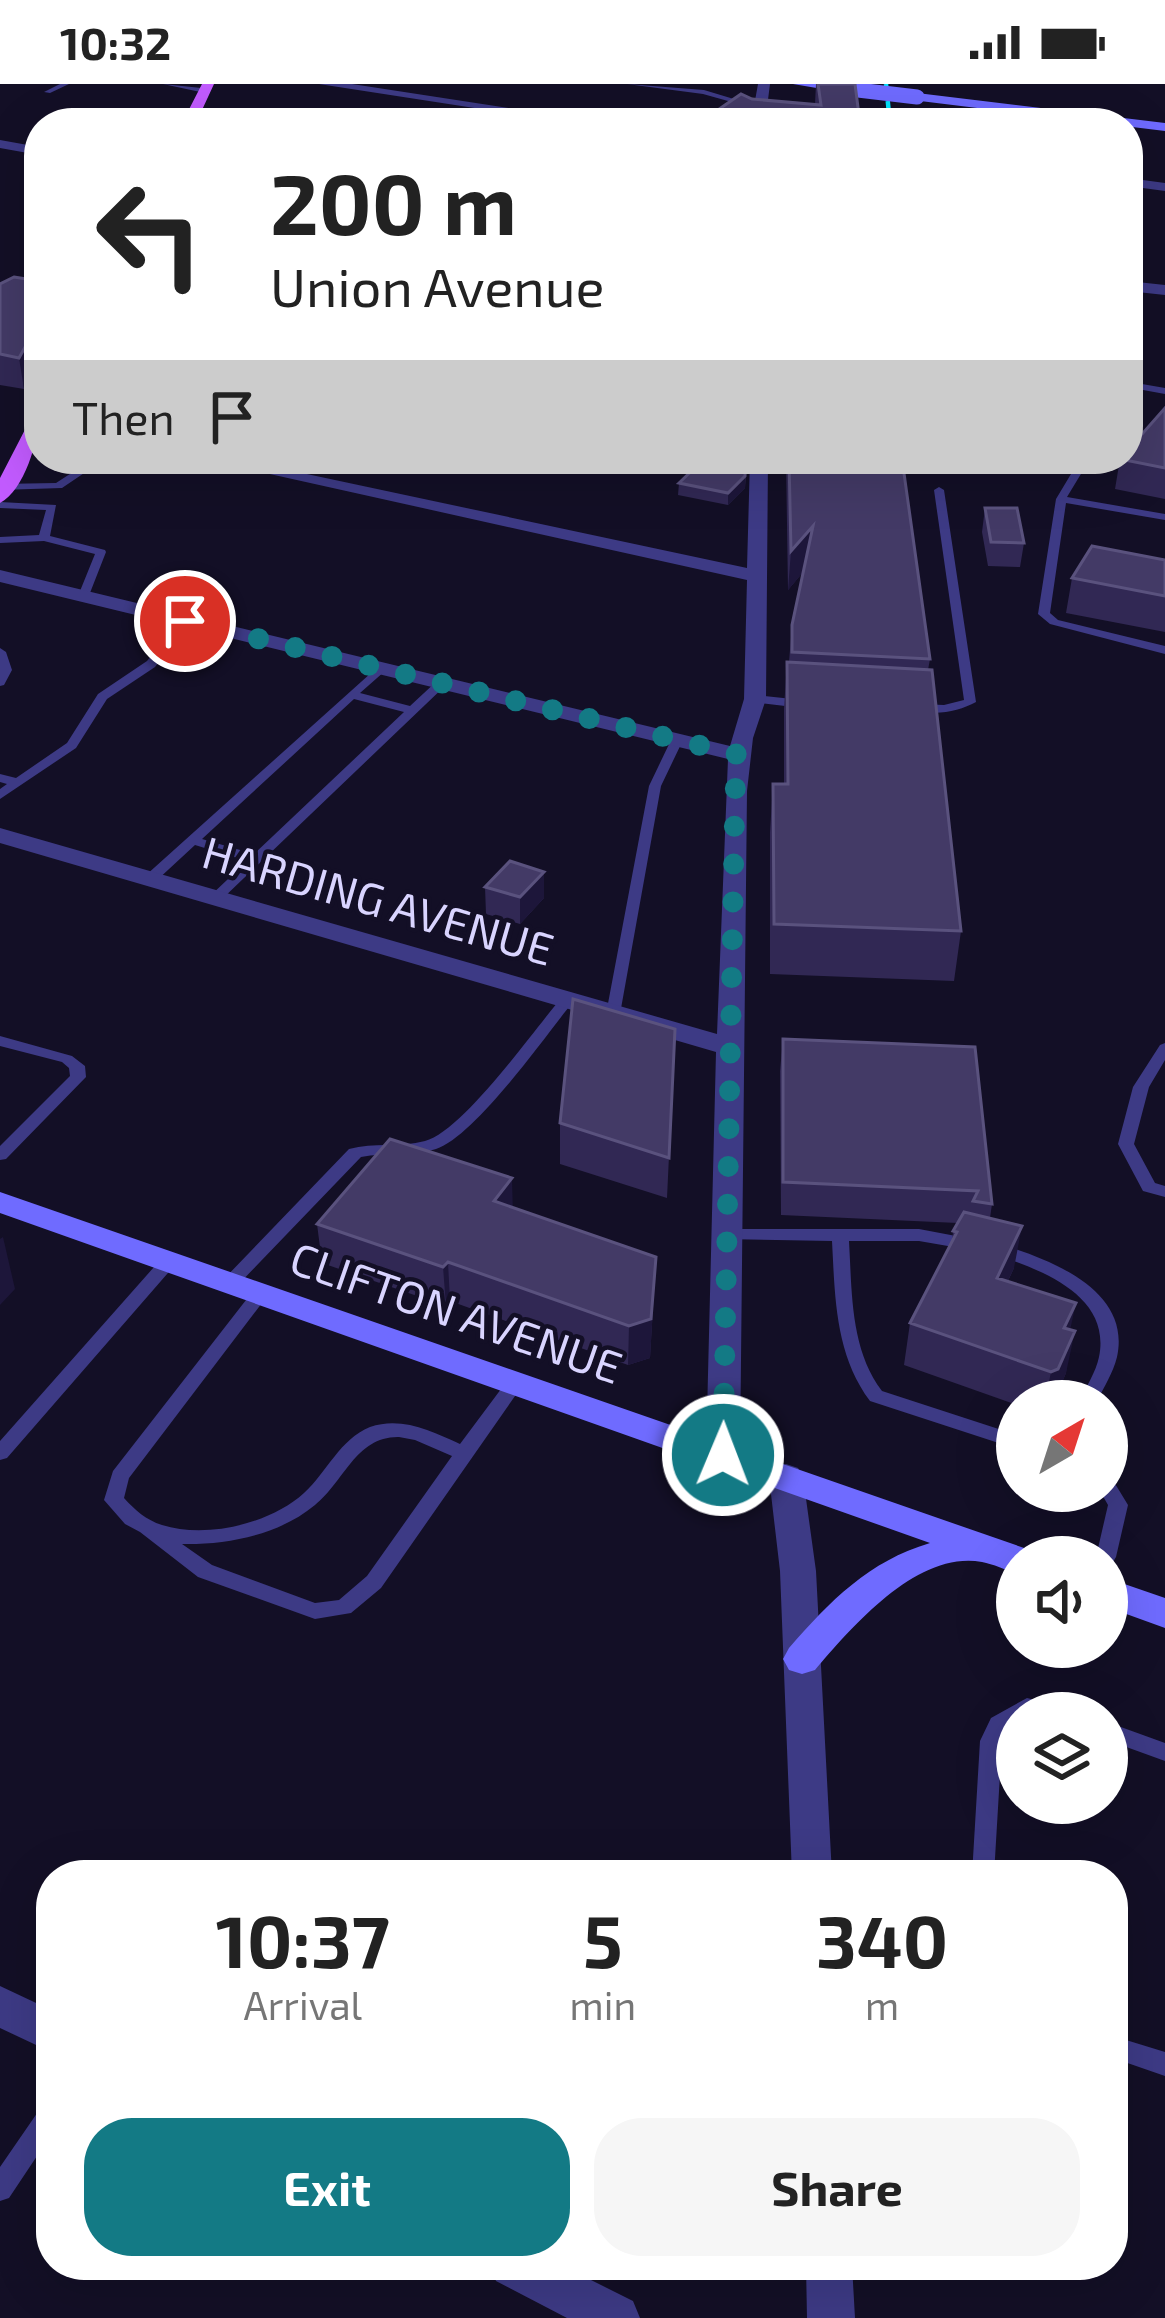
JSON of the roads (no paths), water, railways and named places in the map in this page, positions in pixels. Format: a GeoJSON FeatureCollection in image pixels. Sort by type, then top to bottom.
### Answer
{"type":"FeatureCollection","features":[{"type":"Feature","properties":{"kind":"main road"},"geometry":{"type":"LineString","coordinates":[[799,84],[1003,108]]}},
{"type":"Feature","properties":{"kind":"main road"},"geometry":{"type":"LineString","coordinates":[[1,494],[8,465]]}},
{"type":"Feature","properties":{"kind":"main road","name":"CLIFTON AVENUE"},"geometry":{"type":"LineString","coordinates":[[0,1202],[996,1553]]}},
{"type":"Feature","properties":{"kind":"main road"},"geometry":{"type":"LineString","coordinates":[[802,1659],[854,1599],[883,1576],[912,1560],[980,1547]]}},
{"type":"Feature","properties":{"kind":"main road"},"geometry":{"type":"LineString","coordinates":[[1128,1600],[1165,1613]]}},
{"type":"Feature","properties":{"kind":"street"},"geometry":{"type":"LineString","coordinates":[[170,84],[206,87]]}},
{"type":"Feature","properties":{"kind":"street"},"geometry":{"type":"LineString","coordinates":[[325,84],[494,108]]}},
{"type":"Feature","properties":{"kind":"street"},"geometry":{"type":"LineString","coordinates":[[281,474],[757,576]]}},
{"type":"Feature","properties":{"kind":"street"},"geometry":{"type":"LineString","coordinates":[[723,1455],[735,791],[755,699],[759,474]]}},
{"type":"Feature","properties":{"kind":"street"},"geometry":{"type":"LineString","coordinates":[[0,576],[740,755]]}},
{"type":"Feature","properties":{"kind":"street","name":"HARDING AVENUE"},"geometry":{"type":"LineString","coordinates":[[0,836],[733,1048]]}},
{"type":"Feature","properties":{"kind":"street"},"geometry":{"type":"LineString","coordinates":[[786,1477],[802,1659],[811,1860]]}},
{"type":"Feature","properties":{"kind":"street"},"geometry":{"type":"LineString","coordinates":[[0,2006],[36,2024]]}},
{"type":"Feature","properties":{"kind":"street"},"geometry":{"type":"LineString","coordinates":[[541,2280],[616,2318]]}},
{"type":"Feature","properties":{"kind":"street"},"geometry":{"type":"LineString","coordinates":[[830,2280],[831,2318]]}},
{"type":"Feature","properties":{"kind":"lane"},"geometry":{"type":"LineString","coordinates":[[48,92],[67,84]]}},
{"type":"Feature","properties":{"kind":"lane"},"geometry":{"type":"LineString","coordinates":[[630,84],[704,92],[741,108]]}},
{"type":"Feature","properties":{"kind":"lane"},"geometry":{"type":"LineString","coordinates":[[1,494],[58,486],[77,474]]}},
{"type":"Feature","properties":{"kind":"lane"},"geometry":{"type":"LineString","coordinates":[[1076,474],[1061,499],[1043,614],[1054,622],[1165,650]]}},
{"type":"Feature","properties":{"kind":"lane"},"geometry":{"type":"LineString","coordinates":[[898,707],[944,709],[970,702],[938,490]]}},
{"type":"Feature","properties":{"kind":"lane"},"geometry":{"type":"LineString","coordinates":[[1,494],[52,507],[44,538]]}},
{"type":"Feature","properties":{"kind":"lane"},"geometry":{"type":"LineString","coordinates":[[1061,499],[1165,517]]}},
{"type":"Feature","properties":{"kind":"lane"},"geometry":{"type":"LineString","coordinates":[[0,540],[44,538],[101,552],[83,596]]}},
{"type":"Feature","properties":{"kind":"lane"},"geometry":{"type":"LineString","coordinates":[[0,795],[72,745],[102,697],[151,664],[185,621]]}},
{"type":"Feature","properties":{"kind":"lane"},"geometry":{"type":"LineString","coordinates":[[0,652],[6,670],[0,682]]}},
{"type":"Feature","properties":{"kind":"lane"},"geometry":{"type":"LineString","coordinates":[[150,879],[381,668]]}},
{"type":"Feature","properties":{"kind":"lane"},"geometry":{"type":"LineString","coordinates":[[215,898],[442,683]]}},
{"type":"Feature","properties":{"kind":"lane"},"geometry":{"type":"LineString","coordinates":[[352,695],[413,711]]}},
{"type":"Feature","properties":{"kind":"lane"},"geometry":{"type":"LineString","coordinates":[[755,699],[829,705]]}},
{"type":"Feature","properties":{"kind":"lane"},"geometry":{"type":"LineString","coordinates":[[613,1014],[655,786],[677,740]]}},
{"type":"Feature","properties":{"kind":"lane"},"geometry":{"type":"LineString","coordinates":[[0,778],[18,782]]}},
{"type":"Feature","properties":{"kind":"lane"},"geometry":{"type":"LineString","coordinates":[[192,840],[256,859]]}},
{"type":"Feature","properties":{"kind":"lane"},"geometry":{"type":"LineString","coordinates":[[513,1386],[374,1582],[344,1607],[315,1611],[205,1571],[125,1515],[114,1500],[120,1476],[244,1290],[355,1153],[376,1145],[416,1148],[439,1142],[461,1123],[567,1000]]}},
{"type":"Feature","properties":{"kind":"lane"},"geometry":{"type":"LineString","coordinates":[[0,1041],[67,1059],[76,1066],[78,1077],[0,1155]]}},
{"type":"Feature","properties":{"kind":"lane"},"geometry":{"type":"LineString","coordinates":[[1157,1189],[1126,1144],[1141,1087],[1165,1048]]}},
{"type":"Feature","properties":{"kind":"lane"},"geometry":{"type":"LineString","coordinates":[[728,1235],[919,1235],[991,1247],[1063,1272],[1081,1285],[1101,1314],[1110,1350],[1097,1380]]}},
{"type":"Feature","properties":{"kind":"lane"},"geometry":{"type":"LineString","coordinates":[[840,1236],[846,1320],[866,1387],[876,1396],[996,1435]]}},
{"type":"Feature","properties":{"kind":"lane"},"geometry":{"type":"LineString","coordinates":[[0,1453],[168,1262]]}},
{"type":"Feature","properties":{"kind":"lane"},"geometry":{"type":"LineString","coordinates":[[148,1531],[220,1537],[263,1526],[308,1501],[375,1432],[401,1429],[464,1454]]}},
{"type":"Feature","properties":{"kind":"lane"},"geometry":{"type":"LineString","coordinates":[[984,1860],[996,1730]]}},
{"type":"Feature","properties":{"kind":"lane"},"geometry":{"type":"LineString","coordinates":[[1128,1739],[1165,1752]]}},
{"type":"Feature","properties":{"kind":"lane"},"geometry":{"type":"LineString","coordinates":[[1128,2052],[1165,2064]]}},
{"type":"Feature","properties":{"kind":"lane"},"geometry":{"type":"LineString","coordinates":[[0,2189],[36,2136]]}},
{"type":"Feature","properties":{"kind":"railway"},"geometry":{"type":"LineString","coordinates":[[886,84],[888,108]]}}]}
